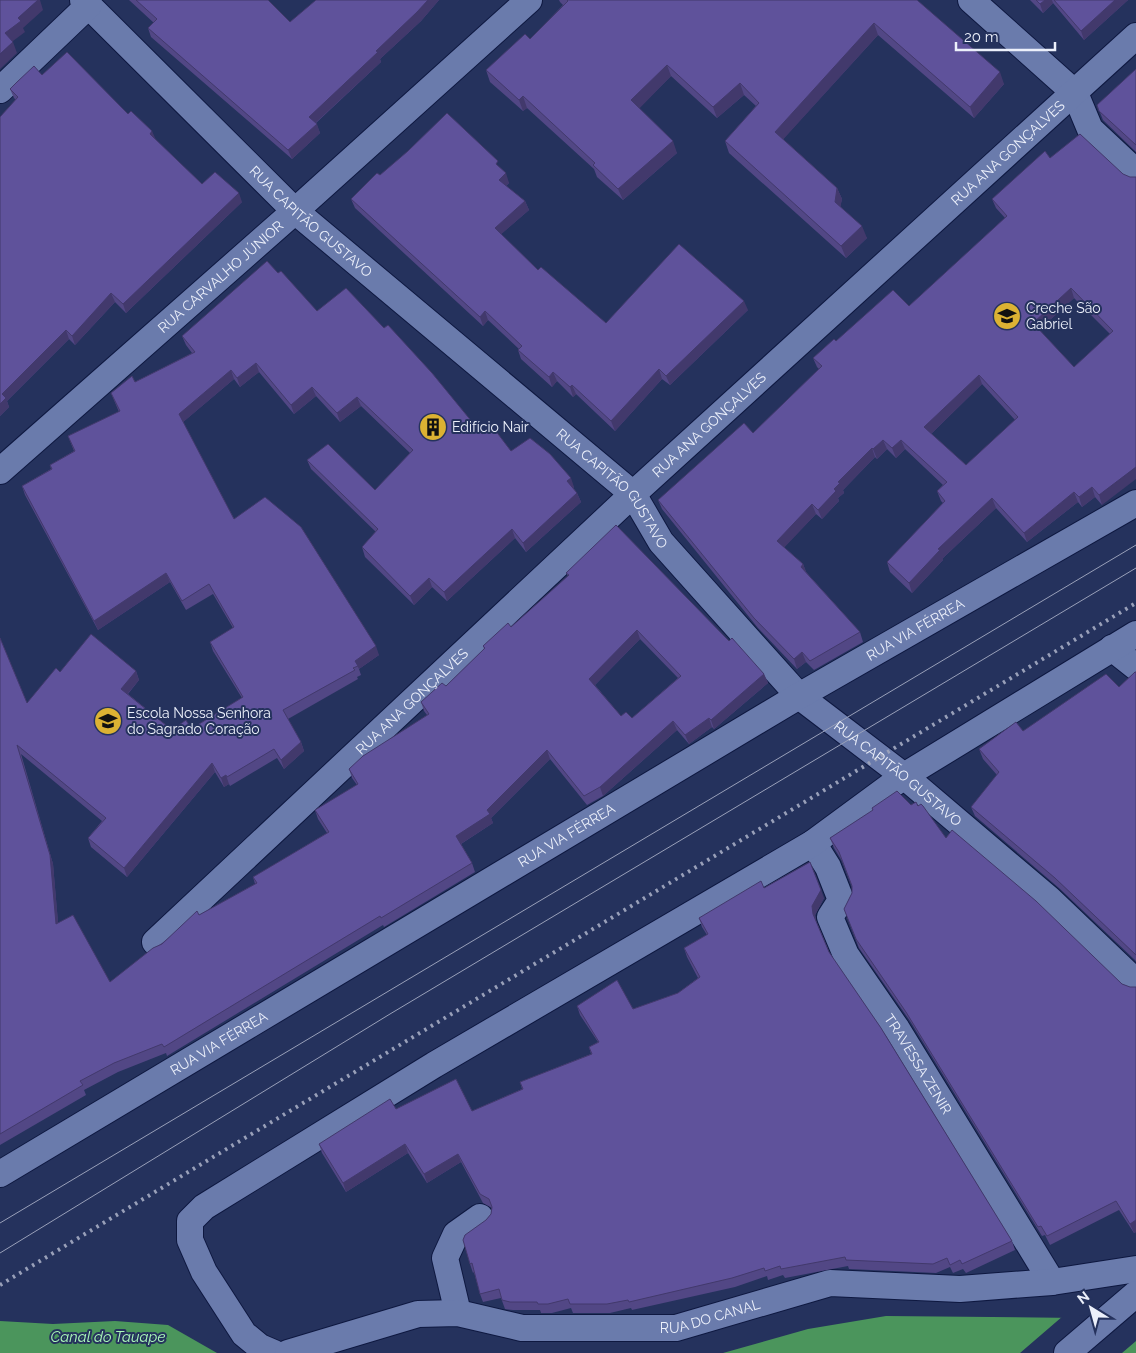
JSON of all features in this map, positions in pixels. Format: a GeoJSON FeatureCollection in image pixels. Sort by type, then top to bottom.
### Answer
{"type":"FeatureCollection","features":[{"type":"Feature","properties":{"kind":"street","name":"RUA CARVALHO JÚNIOR"},"geometry":{"type":"LineString","coordinates":[[0,471],[295,211],[529,0]]}},
{"type":"Feature","properties":{"kind":"street"},"geometry":{"type":"LineString","coordinates":[[971,0],[1075,93],[1090,129],[1136,172]]}},
{"type":"Feature","properties":{"kind":"street","name":"RUA CAPITÃO GUSTAVO"},"geometry":{"type":"LineString","coordinates":[[86,3],[295,211],[633,494],[661,542],[799,696],[904,776],[1049,899],[1136,982]]}},
{"type":"Feature","properties":{"kind":"street"},"geometry":{"type":"LineString","coordinates":[[0,90],[86,3]]}},
{"type":"Feature","properties":{"kind":"street","name":"RUA ANA GONÇALVES"},"geometry":{"type":"LineString","coordinates":[[155,942],[633,494],[1136,36]]}},
{"type":"Feature","properties":{"kind":"street","name":"RUA VIA FÉRREA"},"geometry":{"type":"LineString","coordinates":[[0,1174],[799,696],[1136,503]]}},
{"type":"Feature","properties":{"kind":"street"},"geometry":{"type":"LineString","coordinates":[[274,1353],[260,1347],[244,1334],[204,1272],[190,1240],[190,1221],[204,1207],[434,1065],[813,843],[904,776],[1136,634]]}},
{"type":"Feature","properties":{"kind":"street"},"geometry":{"type":"LineString","coordinates":[[1112,648],[1136,668]]}},
{"type":"Feature","properties":{"kind":"street","name":"TRAVESSA ZENIR"},"geometry":{"type":"LineString","coordinates":[[813,843],[828,868],[841,900],[830,917],[846,955],[897,1029],[1052,1282]]}},
{"type":"Feature","properties":{"kind":"street"},"geometry":{"type":"LineString","coordinates":[[458,1313],[445,1258],[456,1234],[480,1217]]}},
{"type":"Feature","properties":{"kind":"street","name":"RUA DO CANAL"},"geometry":{"type":"LineString","coordinates":[[288,1353],[418,1314],[458,1313],[522,1328],[676,1328],[830,1283],[960,1290],[1052,1282],[1136,1269]]}},
{"type":"Feature","properties":{"kind":"street"},"geometry":{"type":"LineString","coordinates":[[1067,1353],[1135,1294]]}},
{"type":"Feature","properties":{"kind":"water"},"geometry":{"type":"Polygon","coordinates":[[[1136,1308],[1136,1353],[723,1353],[808,1329],[886,1316],[1079,1318],[1136,1308]]]}},
{"type":"Feature","properties":{"kind":"water","name":"Canal do Tauape"},"geometry":{"type":"Polygon","coordinates":[[[0,1321],[53,1324],[115,1321],[168,1325],[217,1353],[0,1353],[0,1321]]]}},
{"type":"Feature","properties":{"kind":"pier"},"geometry":{"type":"Polygon","coordinates":[[[1136,1306],[1136,1341],[1122,1353],[1020,1353],[1063,1316],[1079,1316],[1136,1306]]]}},
{"type":"Feature","properties":{"kind":"building"},"geometry":{"type":"Polygon","coordinates":[[[0,0],[38,0],[18,18],[21,21],[5,33],[13,42],[0,54],[0,0]]]}},
{"type":"Feature","properties":{"kind":"building"},"geometry":{"type":"Polygon","coordinates":[[[136,0],[268,0],[290,22],[316,0],[428,0],[376,51],[378,52],[309,117],[317,124],[288,150],[148,28],[157,19],[136,0]]]}},
{"type":"Feature","properties":{"kind":"building"},"geometry":{"type":"Polygon","coordinates":[[[567,0],[917,0],[1000,72],[970,107],[874,23],[775,132],[837,188],[835,202],[862,226],[841,246],[725,141],[759,103],[740,83],[713,107],[667,65],[631,100],[673,141],[618,189],[593,165],[595,163],[523,96],[519,100],[486,70],[525,34],[530,39],[567,0]]]}},
{"type":"Feature","properties":{"kind":"building"},"geometry":{"type":"Polygon","coordinates":[[[1036,0],[1045,0],[1040,4],[1036,0]]]}},
{"type":"Feature","properties":{"kind":"building"},"geometry":{"type":"Polygon","coordinates":[[[1054,0],[1115,0],[1081,31],[1054,0]]]}},
{"type":"Feature","properties":{"kind":"building"},"geometry":{"type":"Polygon","coordinates":[[[67,52],[128,114],[131,111],[152,131],[150,134],[202,184],[215,172],[239,193],[123,304],[111,293],[72,336],[66,330],[2,394],[6,398],[0,404],[0,117],[18,97],[10,89],[17,82],[34,66],[42,75],[67,52]]]}},
{"type":"Feature","properties":{"kind":"building"},"geometry":{"type":"Polygon","coordinates":[[[1136,69],[1136,145],[1099,111],[1097,105],[1136,69]]]}},
{"type":"Feature","properties":{"kind":"building"},"geometry":{"type":"Polygon","coordinates":[[[447,113],[498,161],[496,164],[506,173],[499,180],[525,201],[495,228],[538,270],[541,267],[606,323],[679,244],[744,301],[666,376],[659,369],[611,421],[572,385],[570,387],[553,372],[549,377],[518,350],[522,346],[485,311],[480,317],[351,199],[377,173],[380,175],[408,151],[447,113]]]}},
{"type":"Feature","properties":{"kind":"building"},"geometry":{"type":"Polygon","coordinates":[[[1080,134],[1123,174],[1136,177],[1136,467],[1099,495],[1092,487],[1079,497],[1074,492],[1024,533],[992,498],[938,549],[940,550],[909,583],[887,562],[945,501],[937,491],[947,482],[901,440],[892,448],[883,440],[872,448],[838,482],[840,483],[834,489],[836,491],[818,510],[812,504],[777,541],[803,564],[801,567],[860,632],[810,661],[802,652],[794,659],[754,618],[658,500],[744,423],[753,433],[822,366],[813,358],[834,339],[836,341],[893,290],[909,306],[1007,216],[992,199],[1045,151],[1050,158],[1080,134]],[[1071,288],[1033,323],[1074,367],[1113,331],[1071,288]],[[979,375],[924,427],[966,465],[1018,417],[979,375]]]}},
{"type":"Feature","properties":{"kind":"building"},"geometry":{"type":"Polygon","coordinates":[[[267,261],[278,273],[281,271],[317,311],[346,288],[384,328],[388,325],[432,373],[482,434],[492,426],[511,451],[530,438],[550,454],[571,478],[567,481],[577,493],[523,543],[512,529],[444,592],[429,578],[410,596],[362,547],[378,529],[307,460],[328,444],[375,490],[413,450],[357,397],[337,413],[312,387],[291,405],[256,363],[237,378],[231,370],[179,414],[234,519],[265,497],[301,527],[376,646],[355,661],[358,666],[353,668],[355,670],[283,710],[301,742],[281,760],[274,749],[227,777],[226,775],[221,778],[212,763],[124,868],[88,838],[106,818],[17,745],[50,855],[56,924],[73,915],[110,982],[153,948],[162,944],[197,911],[199,915],[257,883],[253,877],[329,832],[315,810],[358,784],[349,769],[363,756],[429,714],[421,702],[442,683],[446,686],[485,648],[483,646],[508,623],[511,627],[569,575],[566,573],[616,525],[729,641],[732,638],[764,674],[711,720],[709,718],[685,735],[673,721],[600,787],[584,796],[547,750],[487,810],[490,814],[456,836],[472,863],[381,918],[380,916],[164,1047],[162,1044],[114,1063],[80,1081],[83,1085],[0,1134],[0,638],[27,703],[56,668],[60,672],[91,634],[136,671],[121,689],[172,730],[186,720],[191,729],[243,697],[210,642],[234,627],[209,584],[182,601],[166,573],[94,621],[22,486],[52,469],[50,465],[75,451],[68,436],[120,411],[111,393],[132,376],[135,382],[195,352],[182,336],[267,261]],[[637,630],[589,679],[621,716],[626,712],[632,718],[681,676],[637,630]]]}},
{"type":"Feature","properties":{"kind":"building"},"geometry":{"type":"Polygon","coordinates":[[[1135,672],[1136,955],[1055,878],[971,807],[999,772],[979,749],[1016,722],[1023,731],[1106,674],[1119,687],[1135,672]]]}},
{"type":"Feature","properties":{"kind":"building"},"geometry":{"type":"Polygon","coordinates":[[[897,791],[911,805],[916,802],[918,806],[921,804],[946,838],[952,830],[1036,901],[1122,984],[1136,987],[1136,1220],[1130,1224],[1116,1201],[1047,1236],[1041,1226],[1038,1227],[906,1012],[856,939],[844,909],[852,893],[852,886],[839,852],[830,838],[873,810],[872,808],[897,791]]]}},
{"type":"Feature","properties":{"kind":"building"},"geometry":{"type":"Polygon","coordinates":[[[810,862],[821,890],[812,906],[813,914],[829,952],[881,1028],[1012,1241],[962,1264],[960,1260],[950,1265],[947,1258],[933,1264],[846,1260],[845,1257],[781,1269],[780,1266],[765,1271],[764,1268],[732,1278],[629,1302],[628,1300],[607,1304],[570,1304],[568,1299],[548,1304],[510,1302],[502,1300],[499,1289],[480,1294],[472,1263],[470,1264],[463,1240],[465,1235],[486,1220],[491,1214],[492,1207],[489,1199],[480,1194],[458,1154],[424,1174],[405,1144],[343,1183],[319,1144],[390,1099],[396,1109],[456,1079],[472,1111],[523,1089],[520,1082],[592,1054],[589,1047],[599,1042],[577,1006],[617,980],[633,1009],[678,993],[700,977],[684,948],[708,934],[699,918],[761,881],[764,888],[810,862]]]}},
{"type":"Feature","properties":{"kind":"tram line"},"geometry":{"type":"LineString","coordinates":[[0,1223],[1136,545]]}},
{"type":"Feature","properties":{"kind":"tram line"},"geometry":{"type":"LineString","coordinates":[[0,1253],[390,1014],[1136,568]]}},
{"type":"Feature","properties":{"kind":"railway"},"geometry":{"type":"LineString","coordinates":[[0,1285],[1136,603]]}},
{"type":"Feature","properties":{"kind":"place","name":"Creche São Gabriel"},"geometry":{"type":"Point","coordinates":[1007,316]}},
{"type":"Feature","properties":{"kind":"place","name":"Edifício Nair"},"geometry":{"type":"Point","coordinates":[433,427]}},
{"type":"Feature","properties":{"kind":"place","name":"Escola Nossa Senhora do Sagrado Coração"},"geometry":{"type":"Point","coordinates":[108,721]}}]}
